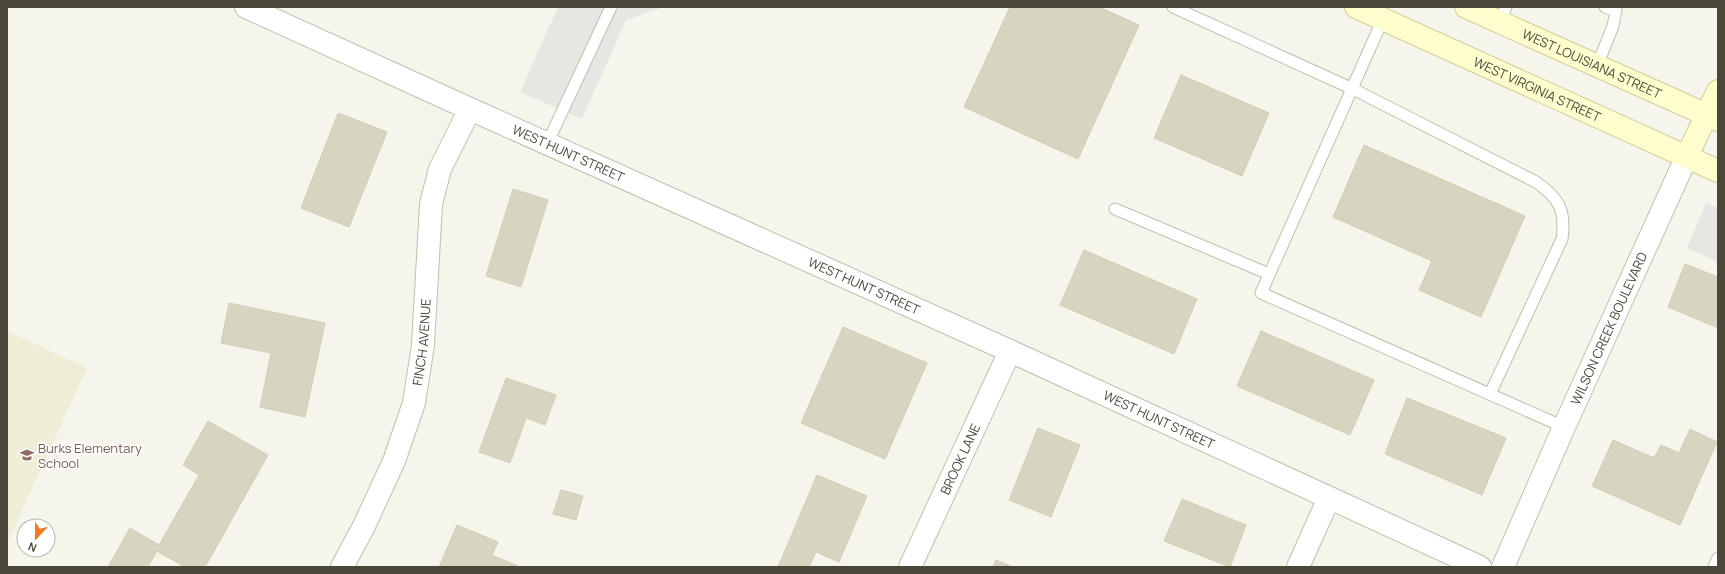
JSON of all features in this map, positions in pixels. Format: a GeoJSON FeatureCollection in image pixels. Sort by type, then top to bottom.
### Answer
{"type":"FeatureCollection","features":[{"type":"Feature","properties":{"kind":"main road","name":"WEST VIRGINIA STREET"},"geometry":{"type":"LineString","coordinates":[[1356,7],[1718,171]]}},
{"type":"Feature","properties":{"kind":"main road","name":"WEST LOUISIANA STREET"},"geometry":{"type":"LineString","coordinates":[[1466,7],[1503,15],[1598,66],[1712,118]]}},
{"type":"Feature","properties":{"kind":"main road","name":"WILSON CREEK BOULEVARD"},"geometry":{"type":"LineString","coordinates":[[1687,156],[1712,118],[1718,91]]}},
{"type":"Feature","properties":{"kind":"street","name":"WEST HUNT STREET"},"geometry":{"type":"LineString","coordinates":[[246,7],[547,144],[1010,351],[1480,567]]}},
{"type":"Feature","properties":{"kind":"street","name":"FINCH AVENUE"},"geometry":{"type":"LineString","coordinates":[[342,567],[364,526],[394,461],[414,403],[423,346],[431,204],[440,169],[470,109]]}},
{"type":"Feature","properties":{"kind":"street","name":"WILSON CREEK BOULEVARD"},"geometry":{"type":"LineString","coordinates":[[1503,567],[1564,427],[1687,156]]}},
{"type":"Feature","properties":{"kind":"street","name":"BROOK LANE"},"geometry":{"type":"LineString","coordinates":[[910,567],[1010,351]]}},
{"type":"Feature","properties":{"kind":"street"},"geometry":{"type":"LineString","coordinates":[[1298,567],[1329,498]]}},
{"type":"Feature","properties":{"kind":"lane"},"geometry":{"type":"LineString","coordinates":[[547,144],[611,7]]}},
{"type":"Feature","properties":{"kind":"lane"},"geometry":{"type":"LineString","coordinates":[[1173,7],[1353,89],[1536,182],[1551,193],[1561,209],[1564,226],[1562,239],[1490,394]]}},
{"type":"Feature","properties":{"kind":"lane"},"geometry":{"type":"LineString","coordinates":[[1598,66],[1614,26],[1613,8]]}},
{"type":"Feature","properties":{"kind":"lane"},"geometry":{"type":"LineString","coordinates":[[1384,20],[1261,293],[1564,427]]}},
{"type":"Feature","properties":{"kind":"lane"},"geometry":{"type":"LineString","coordinates":[[1115,209],[1270,274]]}},
{"type":"Feature","properties":{"kind":"lane"},"geometry":{"type":"LineString","coordinates":[[1714,567],[1718,558]]}},
{"type":"Feature","properties":{"kind":"shaded area"},"geometry":{"type":"Polygon","coordinates":[[[558,7],[664,7],[626,20],[582,119],[520,92],[558,7]]]}},
{"type":"Feature","properties":{"kind":"shaded area"},"geometry":{"type":"Polygon","coordinates":[[[1706,203],[1718,208],[1718,262],[1687,248],[1706,203]]]}},
{"type":"Feature","properties":{"kind":"shaded area","name":"Burks Elementary School"},"geometry":{"type":"Polygon","coordinates":[[[7,331],[87,368],[18,518],[16,518],[16,523],[7,543],[7,331]]]}},
{"type":"Feature","properties":{"kind":"building"},"geometry":{"type":"Polygon","coordinates":[[[1010,7],[1099,7],[1139,25],[1078,159],[964,107],[1010,7]]]}},
{"type":"Feature","properties":{"kind":"building"},"geometry":{"type":"Polygon","coordinates":[[[1181,75],[1269,113],[1242,176],[1154,138],[1181,75]]]}},
{"type":"Feature","properties":{"kind":"building"},"geometry":{"type":"Polygon","coordinates":[[[338,113],[387,132],[349,227],[301,208],[338,113]]]}},
{"type":"Feature","properties":{"kind":"building"},"geometry":{"type":"Polygon","coordinates":[[[1364,145],[1525,216],[1481,317],[1419,290],[1432,261],[1333,217],[1364,145]]]}},
{"type":"Feature","properties":{"kind":"building"},"geometry":{"type":"Polygon","coordinates":[[[513,189],[548,200],[521,287],[486,276],[513,189]]]}},
{"type":"Feature","properties":{"kind":"building"},"geometry":{"type":"Polygon","coordinates":[[[1084,250],[1197,299],[1174,354],[1060,305],[1084,250]]]}},
{"type":"Feature","properties":{"kind":"building"},"geometry":{"type":"Polygon","coordinates":[[[1685,264],[1718,277],[1718,328],[1668,307],[1685,264]]]}},
{"type":"Feature","properties":{"kind":"building"},"geometry":{"type":"Polygon","coordinates":[[[229,303],[325,323],[305,417],[260,407],[271,353],[221,343],[229,303]]]}},
{"type":"Feature","properties":{"kind":"building"},"geometry":{"type":"Polygon","coordinates":[[[843,327],[927,363],[885,459],[801,423],[843,327]]]}},
{"type":"Feature","properties":{"kind":"building"},"geometry":{"type":"Polygon","coordinates":[[[1261,331],[1374,380],[1350,435],[1237,386],[1261,331]]]}},
{"type":"Feature","properties":{"kind":"building"},"geometry":{"type":"Polygon","coordinates":[[[506,378],[556,395],[545,425],[526,418],[510,463],[479,452],[506,378]]]}},
{"type":"Feature","properties":{"kind":"building"},"geometry":{"type":"Polygon","coordinates":[[[1407,398],[1506,438],[1482,495],[1385,454],[1407,398]]]}},
{"type":"Feature","properties":{"kind":"building"},"geometry":{"type":"Polygon","coordinates":[[[208,421],[268,455],[205,567],[185,567],[157,551],[148,567],[108,567],[130,528],[159,545],[199,475],[183,465],[208,421]]]}},
{"type":"Feature","properties":{"kind":"building"},"geometry":{"type":"Polygon","coordinates":[[[1038,428],[1080,445],[1051,517],[1009,500],[1038,428]]]}},
{"type":"Feature","properties":{"kind":"building"},"geometry":{"type":"Polygon","coordinates":[[[1690,429],[1717,442],[1680,525],[1592,486],[1613,440],[1654,458],[1661,445],[1679,453],[1690,429]]]}},
{"type":"Feature","properties":{"kind":"building"},"geometry":{"type":"Polygon","coordinates":[[[817,475],[867,496],[839,562],[816,552],[809,567],[778,567],[817,475]]]}},
{"type":"Feature","properties":{"kind":"building"},"geometry":{"type":"Polygon","coordinates":[[[561,490],[583,496],[576,520],[553,514],[561,490]]]}},
{"type":"Feature","properties":{"kind":"building"},"geometry":{"type":"Polygon","coordinates":[[[1182,499],[1246,525],[1230,567],[1164,541],[1182,499]]]}},
{"type":"Feature","properties":{"kind":"building"},"geometry":{"type":"Polygon","coordinates":[[[457,525],[498,542],[492,555],[518,567],[439,567],[457,525]]]}},
{"type":"Feature","properties":{"kind":"building"},"geometry":{"type":"Polygon","coordinates":[[[996,560],[1013,567],[993,567],[996,560]]]}},
{"type":"Feature","properties":{"kind":"place","name":"Burks Elementary School"},"geometry":{"type":"Point","coordinates":[27,455]}}]}
